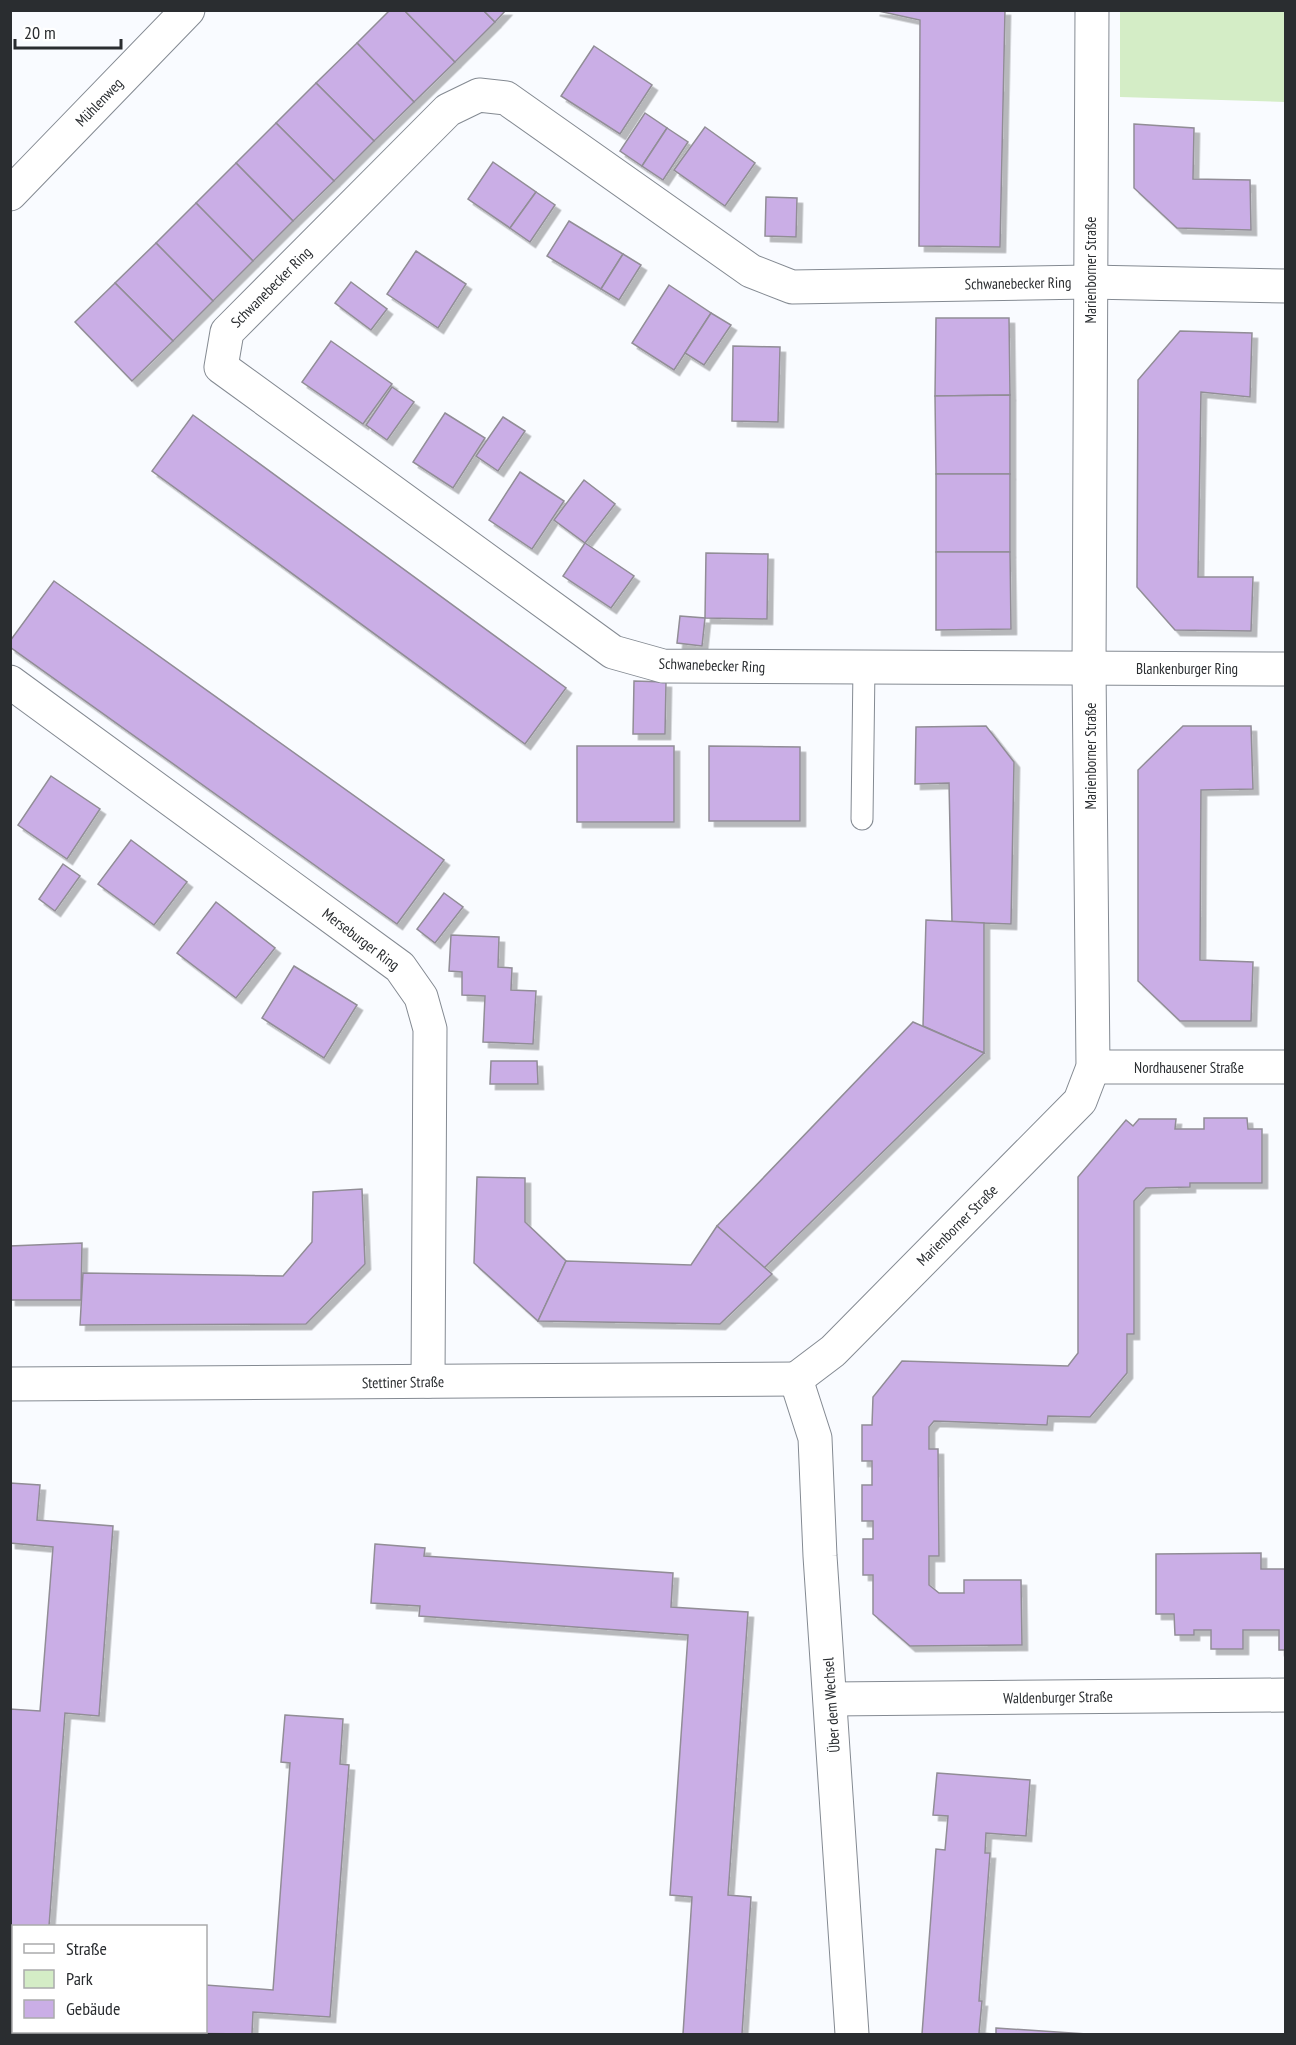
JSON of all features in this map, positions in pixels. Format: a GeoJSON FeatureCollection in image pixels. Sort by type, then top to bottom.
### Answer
{"type":"FeatureCollection","features":[{"type":"Feature","properties":{"kind":"street","name":"Mühlenweg"},"geometry":{"type":"LineString","coordinates":[[10,194],[188,10]]}},
{"type":"Feature","properties":{"kind":"street","name":"Marienborner Straße"},"geometry":{"type":"LineString","coordinates":[[796,1379],[833,1351],[1080,1101],[1093,1067],[1089,668],[1092,10]]}},
{"type":"Feature","properties":{"kind":"street","name":"Schwanebecker Ring"},"geometry":{"type":"LineString","coordinates":[[1089,282],[792,286],[751,271],[632,184],[506,98],[479,94],[448,110],[227,332],[221,367],[613,652],[663,666],[1089,668]]}},
{"type":"Feature","properties":{"kind":"street"},"geometry":{"type":"LineString","coordinates":[[1089,282],[1286,286]]}},
{"type":"Feature","properties":{"kind":"street","name":"Blankenburger Ring"},"geometry":{"type":"LineString","coordinates":[[1089,668],[1286,669]]}},
{"type":"Feature","properties":{"kind":"street","name":"Merseburger Ring"},"geometry":{"type":"LineString","coordinates":[[10,682],[400,967],[421,997],[430,1029],[428,1381]]}},
{"type":"Feature","properties":{"kind":"street","name":"Nordhausener Straße"},"geometry":{"type":"LineString","coordinates":[[1093,1067],[1286,1067]]}},
{"type":"Feature","properties":{"kind":"street","name":"Stettiner Straße"},"geometry":{"type":"LineString","coordinates":[[10,1384],[796,1379]]}},
{"type":"Feature","properties":{"kind":"street","name":"Über dem Wechsel"},"geometry":{"type":"LineString","coordinates":[[796,1379],[815,1438],[852,2034]]}},
{"type":"Feature","properties":{"kind":"street","name":"Waldenburger Straße"},"geometry":{"type":"LineString","coordinates":[[831,1699],[1286,1695]]}},
{"type":"Feature","properties":{"kind":"lane"},"geometry":{"type":"LineString","coordinates":[[862,819],[864,667]]}},
{"type":"Feature","properties":{"kind":"green space"},"geometry":{"type":"Polygon","coordinates":[[[1120,11],[1285,11],[1285,102],[1120,97],[1120,11]]]}},
{"type":"Feature","properties":{"kind":"building"},"geometry":{"type":"Polygon","coordinates":[[[390,10],[404,10],[455,62],[414,102],[357,43],[390,10]]]}},
{"type":"Feature","properties":{"kind":"building"},"geometry":{"type":"Polygon","coordinates":[[[404,10],[483,10],[495,22],[455,62],[404,10]]]}},
{"type":"Feature","properties":{"kind":"building"},"geometry":{"type":"Polygon","coordinates":[[[483,10],[506,10],[495,22],[483,10]]]}},
{"type":"Feature","properties":{"kind":"building"},"geometry":{"type":"Polygon","coordinates":[[[874,10],[1005,10],[1000,247],[919,246],[920,20],[874,10]]]}},
{"type":"Feature","properties":{"kind":"building"},"geometry":{"type":"Polygon","coordinates":[[[357,43],[414,102],[374,141],[316,83],[357,43]]]}},
{"type":"Feature","properties":{"kind":"building"},"geometry":{"type":"Polygon","coordinates":[[[594,46],[652,85],[620,134],[561,96],[594,46]]]}},
{"type":"Feature","properties":{"kind":"building"},"geometry":{"type":"Polygon","coordinates":[[[316,83],[374,141],[334,181],[276,123],[316,83]]]}},
{"type":"Feature","properties":{"kind":"building"},"geometry":{"type":"Polygon","coordinates":[[[645,113],[667,128],[642,166],[620,151],[645,113]]]}},
{"type":"Feature","properties":{"kind":"building"},"geometry":{"type":"Polygon","coordinates":[[[276,123],[334,181],[293,221],[236,163],[276,123]]]}},
{"type":"Feature","properties":{"kind":"building"},"geometry":{"type":"Polygon","coordinates":[[[1134,124],[1194,128],[1193,179],[1250,180],[1251,230],[1177,228],[1134,188],[1134,124]]]}},
{"type":"Feature","properties":{"kind":"building"},"geometry":{"type":"Polygon","coordinates":[[[705,127],[755,163],[725,206],[674,170],[705,127]]]}},
{"type":"Feature","properties":{"kind":"building"},"geometry":{"type":"Polygon","coordinates":[[[667,128],[688,142],[663,180],[642,166],[667,128]]]}},
{"type":"Feature","properties":{"kind":"building"},"geometry":{"type":"Polygon","coordinates":[[[493,162],[536,192],[510,228],[468,199],[493,162]]]}},
{"type":"Feature","properties":{"kind":"building"},"geometry":{"type":"Polygon","coordinates":[[[236,163],[293,221],[253,261],[196,203],[236,163]]]}},
{"type":"Feature","properties":{"kind":"building"},"geometry":{"type":"Polygon","coordinates":[[[536,192],[555,205],[530,242],[510,228],[536,192]]]}},
{"type":"Feature","properties":{"kind":"building"},"geometry":{"type":"Polygon","coordinates":[[[766,197],[797,198],[796,237],[765,236],[766,197]]]}},
{"type":"Feature","properties":{"kind":"building"},"geometry":{"type":"Polygon","coordinates":[[[196,203],[253,261],[213,301],[156,243],[196,203]]]}},
{"type":"Feature","properties":{"kind":"building"},"geometry":{"type":"Polygon","coordinates":[[[569,221],[623,254],[601,289],[547,256],[569,221]]]}},
{"type":"Feature","properties":{"kind":"building"},"geometry":{"type":"Polygon","coordinates":[[[156,243],[213,301],[173,341],[115,283],[156,243]]]}},
{"type":"Feature","properties":{"kind":"building"},"geometry":{"type":"Polygon","coordinates":[[[416,251],[466,284],[438,328],[387,294],[416,251]]]}},
{"type":"Feature","properties":{"kind":"building"},"geometry":{"type":"Polygon","coordinates":[[[623,254],[641,265],[619,300],[601,289],[623,254]]]}},
{"type":"Feature","properties":{"kind":"building"},"geometry":{"type":"Polygon","coordinates":[[[351,282],[387,309],[371,330],[335,303],[351,282]]]}},
{"type":"Feature","properties":{"kind":"building"},"geometry":{"type":"Polygon","coordinates":[[[115,283],[173,341],[132,381],[75,322],[115,283]]]}},
{"type":"Feature","properties":{"kind":"building"},"geometry":{"type":"Polygon","coordinates":[[[669,285],[711,313],[674,370],[632,343],[669,285]]]}},
{"type":"Feature","properties":{"kind":"building"},"geometry":{"type":"Polygon","coordinates":[[[711,313],[731,325],[704,365],[685,353],[711,313]]]}},
{"type":"Feature","properties":{"kind":"building"},"geometry":{"type":"Polygon","coordinates":[[[936,318],[1009,318],[1010,395],[935,396],[936,318]]]}},
{"type":"Feature","properties":{"kind":"building"},"geometry":{"type":"Polygon","coordinates":[[[1180,331],[1252,333],[1250,397],[1201,392],[1198,577],[1253,577],[1251,631],[1175,630],[1137,587],[1138,380],[1180,331]]]}},
{"type":"Feature","properties":{"kind":"building"},"geometry":{"type":"Polygon","coordinates":[[[331,341],[392,384],[363,424],[302,382],[331,341]]]}},
{"type":"Feature","properties":{"kind":"building"},"geometry":{"type":"Polygon","coordinates":[[[733,346],[780,347],[778,422],[732,421],[733,346]]]}},
{"type":"Feature","properties":{"kind":"building"},"geometry":{"type":"Polygon","coordinates":[[[392,387],[414,402],[387,440],[366,425],[392,387]]]}},
{"type":"Feature","properties":{"kind":"building"},"geometry":{"type":"Polygon","coordinates":[[[1010,395],[1010,474],[936,474],[935,396],[1010,395]]]}},
{"type":"Feature","properties":{"kind":"building"},"geometry":{"type":"Polygon","coordinates":[[[445,413],[485,438],[453,488],[413,462],[445,413]]]}},
{"type":"Feature","properties":{"kind":"building"},"geometry":{"type":"Polygon","coordinates":[[[193,415],[566,688],[525,744],[152,471],[193,415]]]}},
{"type":"Feature","properties":{"kind":"building"},"geometry":{"type":"Polygon","coordinates":[[[503,417],[525,431],[498,471],[476,456],[503,417]]]}},
{"type":"Feature","properties":{"kind":"building"},"geometry":{"type":"Polygon","coordinates":[[[520,472],[564,501],[532,549],[489,520],[520,472]]]}},
{"type":"Feature","properties":{"kind":"building"},"geometry":{"type":"Polygon","coordinates":[[[936,474],[1010,474],[1010,552],[936,552],[936,474]]]}},
{"type":"Feature","properties":{"kind":"building"},"geometry":{"type":"Polygon","coordinates":[[[584,480],[615,504],[585,543],[554,520],[584,480]]]}},
{"type":"Feature","properties":{"kind":"building"},"geometry":{"type":"Polygon","coordinates":[[[585,543],[634,576],[611,608],[563,576],[585,543]]]}},
{"type":"Feature","properties":{"kind":"building"},"geometry":{"type":"Polygon","coordinates":[[[936,552],[1010,552],[1011,629],[936,630],[936,552]]]}},
{"type":"Feature","properties":{"kind":"building"},"geometry":{"type":"Polygon","coordinates":[[[706,553],[768,554],[767,619],[705,618],[706,553]]]}},
{"type":"Feature","properties":{"kind":"building"},"geometry":{"type":"Polygon","coordinates":[[[54,581],[444,860],[397,924],[10,647],[10,641],[54,581]]]}},
{"type":"Feature","properties":{"kind":"building"},"geometry":{"type":"Polygon","coordinates":[[[680,616],[705,618],[702,646],[677,643],[680,616]]]}},
{"type":"Feature","properties":{"kind":"building"},"geometry":{"type":"Polygon","coordinates":[[[634,681],[666,682],[665,734],[633,734],[634,681]]]}},
{"type":"Feature","properties":{"kind":"building"},"geometry":{"type":"Polygon","coordinates":[[[986,726],[1014,762],[1011,924],[952,922],[949,783],[915,784],[916,727],[986,726]]]}},
{"type":"Feature","properties":{"kind":"building"},"geometry":{"type":"Polygon","coordinates":[[[1183,726],[1251,726],[1253,789],[1201,790],[1200,960],[1253,962],[1251,1021],[1180,1021],[1138,981],[1138,770],[1183,726]]]}},
{"type":"Feature","properties":{"kind":"building"},"geometry":{"type":"Polygon","coordinates":[[[577,746],[674,746],[674,822],[577,822],[577,746]]]}},
{"type":"Feature","properties":{"kind":"building"},"geometry":{"type":"Polygon","coordinates":[[[709,746],[800,747],[800,821],[709,821],[709,746]]]}},
{"type":"Feature","properties":{"kind":"building"},"geometry":{"type":"Polygon","coordinates":[[[51,776],[100,809],[67,859],[18,825],[51,776]]]}},
{"type":"Feature","properties":{"kind":"building"},"geometry":{"type":"Polygon","coordinates":[[[131,840],[187,882],[154,925],[98,884],[131,840]]]}},
{"type":"Feature","properties":{"kind":"building"},"geometry":{"type":"Polygon","coordinates":[[[63,864],[80,876],[55,911],[39,899],[63,864]]]}},
{"type":"Feature","properties":{"kind":"building"},"geometry":{"type":"Polygon","coordinates":[[[444,893],[463,907],[435,943],[417,929],[444,893]]]}},
{"type":"Feature","properties":{"kind":"building"},"geometry":{"type":"Polygon","coordinates":[[[216,902],[275,948],[236,998],[177,953],[216,902]]]}},
{"type":"Feature","properties":{"kind":"building"},"geometry":{"type":"Polygon","coordinates":[[[926,920],[984,923],[984,1053],[923,1026],[926,920]]]}},
{"type":"Feature","properties":{"kind":"building"},"geometry":{"type":"Polygon","coordinates":[[[451,935],[499,937],[498,967],[512,968],[511,990],[536,991],[533,1044],[483,1042],[485,996],[462,995],[462,972],[449,971],[451,935]]]}},
{"type":"Feature","properties":{"kind":"building"},"geometry":{"type":"Polygon","coordinates":[[[294,966],[357,1005],[324,1058],[262,1018],[294,966]]]}},
{"type":"Feature","properties":{"kind":"building"},"geometry":{"type":"Polygon","coordinates":[[[913,1022],[984,1053],[764,1268],[717,1226],[913,1022]]]}},
{"type":"Feature","properties":{"kind":"building"},"geometry":{"type":"Polygon","coordinates":[[[491,1061],[537,1061],[538,1084],[490,1084],[491,1061]]]}},
{"type":"Feature","properties":{"kind":"building"},"geometry":{"type":"Polygon","coordinates":[[[1204,1118],[1247,1118],[1248,1129],[1262,1129],[1262,1183],[1190,1183],[1190,1187],[1146,1188],[1134,1201],[1134,1334],[1127,1334],[1127,1373],[1090,1417],[1048,1416],[1047,1425],[934,1421],[929,1427],[929,1449],[938,1449],[939,1556],[929,1556],[929,1585],[939,1593],[964,1593],[964,1580],[1021,1580],[1022,1645],[910,1646],[873,1614],[873,1575],[863,1575],[863,1539],[873,1539],[873,1521],[862,1521],[862,1485],[872,1485],[872,1461],[862,1461],[862,1425],[872,1425],[873,1397],[902,1361],[1068,1366],[1078,1353],[1078,1177],[1126,1120],[1133,1126],[1139,1119],[1176,1119],[1175,1129],[1204,1129],[1204,1118]]]}},
{"type":"Feature","properties":{"kind":"building"},"geometry":{"type":"Polygon","coordinates":[[[477,1177],[525,1178],[525,1222],[566,1261],[538,1321],[474,1263],[477,1177]]]}},
{"type":"Feature","properties":{"kind":"building"},"geometry":{"type":"Polygon","coordinates":[[[362,1189],[365,1264],[306,1324],[80,1325],[83,1273],[283,1276],[312,1242],[313,1192],[362,1189]]]}},
{"type":"Feature","properties":{"kind":"building"},"geometry":{"type":"Polygon","coordinates":[[[717,1226],[772,1274],[720,1324],[538,1321],[566,1261],[691,1265],[717,1226]]]}},
{"type":"Feature","properties":{"kind":"building"},"geometry":{"type":"Polygon","coordinates":[[[82,1243],[81,1300],[10,1300],[10,1246],[82,1243]]]}},
{"type":"Feature","properties":{"kind":"building"},"geometry":{"type":"Polygon","coordinates":[[[10,1483],[40,1485],[37,1520],[113,1526],[99,1716],[65,1713],[49,1925],[12,1925],[12,1995],[10,1995],[10,1709],[40,1711],[53,1547],[10,1543],[10,1483]]]}},
{"type":"Feature","properties":{"kind":"building"},"geometry":{"type":"Polygon","coordinates":[[[375,1544],[425,1548],[424,1556],[673,1573],[671,1607],[748,1612],[728,1895],[751,1897],[742,2034],[683,2034],[692,1897],[670,1895],[688,1635],[419,1616],[420,1606],[371,1603],[375,1544]]]}},
{"type":"Feature","properties":{"kind":"building"},"geometry":{"type":"Polygon","coordinates":[[[1261,1553],[1261,1569],[1286,1569],[1286,1650],[1279,1650],[1279,1630],[1243,1630],[1243,1649],[1211,1649],[1211,1630],[1194,1630],[1194,1635],[1175,1635],[1174,1614],[1156,1614],[1156,1554],[1261,1553]]]}},
{"type":"Feature","properties":{"kind":"building"},"geometry":{"type":"Polygon","coordinates":[[[285,1715],[343,1719],[340,1764],[349,1765],[330,2017],[253,2012],[252,2034],[156,2033],[207,2033],[207,1985],[273,1990],[290,1763],[281,1762],[285,1715]]]}},
{"type":"Feature","properties":{"kind":"building"},"geometry":{"type":"Polygon","coordinates":[[[937,1773],[1030,1780],[1026,1836],[986,1833],[985,1853],[990,1853],[979,2001],[982,2001],[979,2033],[995,2034],[922,2034],[936,1849],[945,1850],[948,1816],[933,1815],[937,1773]]]}},
{"type":"Feature","properties":{"kind":"building"},"geometry":{"type":"Polygon","coordinates":[[[996,2028],[1087,2034],[996,2034],[996,2028]]]}}]}
